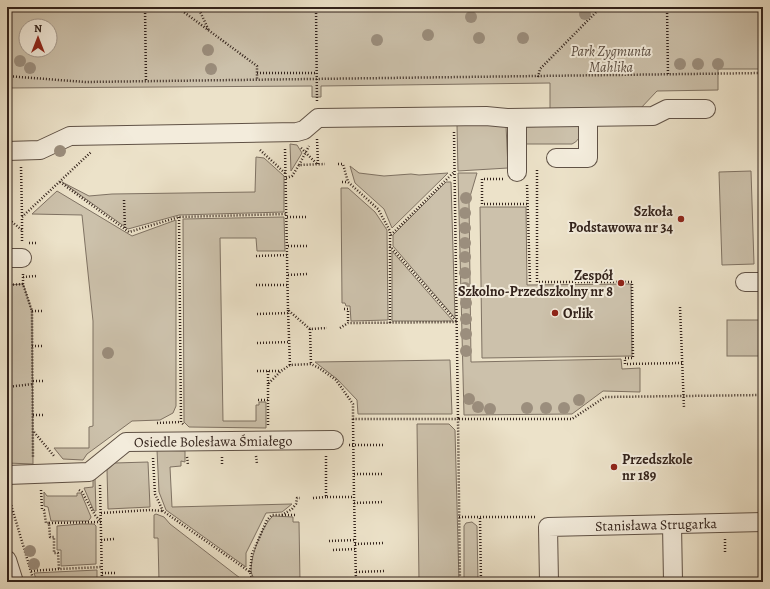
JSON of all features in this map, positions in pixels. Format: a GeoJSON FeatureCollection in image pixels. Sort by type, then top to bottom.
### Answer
{"type":"FeatureCollection","features":[{"type":"Feature","properties":{"kind":"street"},"geometry":{"type":"LineString","coordinates":[[14,151],[40,150],[70,136],[297,132],[304,130],[318,118],[486,116],[517,118],[588,118],[653,116],[667,109],[706,109]]}},
{"type":"Feature","properties":{"kind":"street"},"geometry":{"type":"LineString","coordinates":[[517,118],[517,175]]}},
{"type":"Feature","properties":{"kind":"street"},"geometry":{"type":"LineString","coordinates":[[556,158],[588,158],[588,118]]}},
{"type":"Feature","properties":{"kind":"street"},"geometry":{"type":"LineString","coordinates":[[745,282],[763,282]]}},
{"type":"Feature","properties":{"kind":"street","name":"Osiedle Bolesława Śmiałego"},"geometry":{"type":"LineString","coordinates":[[7,475],[89,472],[126,442],[335,442]]}},
{"type":"Feature","properties":{"kind":"street","name":"Stanisława Strugarka"},"geometry":{"type":"LineString","coordinates":[[549,582],[548,527],[763,522]]}},
{"type":"Feature","properties":{"kind":"street"},"geometry":{"type":"LineString","coordinates":[[672,524],[673,582]]}},
{"type":"Feature","properties":{"kind":"path"},"geometry":{"type":"LineString","coordinates":[[145,7],[146,81]]}},
{"type":"Feature","properties":{"kind":"path"},"geometry":{"type":"LineString","coordinates":[[177,7],[257,66],[257,80]]}},
{"type":"Feature","properties":{"kind":"path"},"geometry":{"type":"LineString","coordinates":[[198,7],[209,31]]}},
{"type":"Feature","properties":{"kind":"path"},"geometry":{"type":"LineString","coordinates":[[316,7],[318,164]]}},
{"type":"Feature","properties":{"kind":"path"},"geometry":{"type":"LineString","coordinates":[[538,77],[540,69],[601,7]]}},
{"type":"Feature","properties":{"kind":"path"},"geometry":{"type":"LineString","coordinates":[[666,7],[668,75]]}},
{"type":"Feature","properties":{"kind":"path"},"geometry":{"type":"LineString","coordinates":[[257,73],[316,73]]}},
{"type":"Feature","properties":{"kind":"path"},"geometry":{"type":"LineString","coordinates":[[7,76],[78,81],[146,81],[316,80],[763,73]]}},
{"type":"Feature","properties":{"kind":"path"},"geometry":{"type":"LineString","coordinates":[[453,124],[460,582]]}},
{"type":"Feature","properties":{"kind":"path"},"geometry":{"type":"LineString","coordinates":[[285,132],[290,365]]}},
{"type":"Feature","properties":{"kind":"path"},"geometry":{"type":"LineString","coordinates":[[22,217],[93,150]]}},
{"type":"Feature","properties":{"kind":"path"},"geometry":{"type":"LineString","coordinates":[[14,151],[22,217],[22,230],[15,258],[23,277],[23,284],[32,311],[33,415],[37,474],[42,509],[44,510],[46,523],[49,524],[50,537],[54,536],[54,552],[58,552],[58,569]]}},
{"type":"Feature","properties":{"kind":"path"},"geometry":{"type":"LineString","coordinates":[[286,178],[292,176],[299,165],[325,164]]}},
{"type":"Feature","properties":{"kind":"path"},"geometry":{"type":"LineString","coordinates":[[338,164],[343,164],[348,182],[378,210],[390,231],[390,323]]}},
{"type":"Feature","properties":{"kind":"path"},"geometry":{"type":"LineString","coordinates":[[537,170],[537,282],[632,282],[633,358],[625,358],[625,364],[682,363]]}},
{"type":"Feature","properties":{"kind":"path"},"geometry":{"type":"LineString","coordinates":[[390,235],[454,172]]}},
{"type":"Feature","properties":{"kind":"path"},"geometry":{"type":"LineString","coordinates":[[527,204],[482,204],[482,179],[517,175],[527,178],[530,282]]}},
{"type":"Feature","properties":{"kind":"path"},"geometry":{"type":"LineString","coordinates":[[60,182],[129,232],[179,217],[287,216],[306,218]]}},
{"type":"Feature","properties":{"kind":"path"},"geometry":{"type":"LineString","coordinates":[[342,182],[348,182]]}},
{"type":"Feature","properties":{"kind":"path"},"geometry":{"type":"LineString","coordinates":[[124,200],[125,229]]}},
{"type":"Feature","properties":{"kind":"path"},"geometry":{"type":"LineString","coordinates":[[179,217],[181,422],[187,429]]}},
{"type":"Feature","properties":{"kind":"path"},"geometry":{"type":"LineString","coordinates":[[7,218],[22,230]]}},
{"type":"Feature","properties":{"kind":"path"},"geometry":{"type":"LineString","coordinates":[[288,246],[307,246]]}},
{"type":"Feature","properties":{"kind":"path"},"geometry":{"type":"LineString","coordinates":[[390,246],[457,322]]}},
{"type":"Feature","properties":{"kind":"path"},"geometry":{"type":"LineString","coordinates":[[256,256],[288,255]]}},
{"type":"Feature","properties":{"kind":"path"},"geometry":{"type":"LineString","coordinates":[[288,275],[307,274]]}},
{"type":"Feature","properties":{"kind":"path"},"geometry":{"type":"LineString","coordinates":[[23,277],[37,276]]}},
{"type":"Feature","properties":{"kind":"path"},"geometry":{"type":"LineString","coordinates":[[589,276],[590,282]]}},
{"type":"Feature","properties":{"kind":"path"},"geometry":{"type":"LineString","coordinates":[[7,285],[23,284]]}},
{"type":"Feature","properties":{"kind":"path"},"geometry":{"type":"LineString","coordinates":[[256,285],[288,285]]}},
{"type":"Feature","properties":{"kind":"path"},"geometry":{"type":"LineString","coordinates":[[680,307],[684,408]]}},
{"type":"Feature","properties":{"kind":"path"},"geometry":{"type":"LineString","coordinates":[[344,309],[348,309],[348,324]]}},
{"type":"Feature","properties":{"kind":"path"},"geometry":{"type":"LineString","coordinates":[[32,311],[44,311]]}},
{"type":"Feature","properties":{"kind":"path"},"geometry":{"type":"LineString","coordinates":[[257,314],[288,311],[310,329],[327,328]]}},
{"type":"Feature","properties":{"kind":"path"},"geometry":{"type":"LineString","coordinates":[[340,328],[348,324],[457,322]]}},
{"type":"Feature","properties":{"kind":"path"},"geometry":{"type":"LineString","coordinates":[[310,329],[311,364]]}},
{"type":"Feature","properties":{"kind":"path"},"geometry":{"type":"LineString","coordinates":[[257,343],[289,342]]}},
{"type":"Feature","properties":{"kind":"path"},"geometry":{"type":"LineString","coordinates":[[32,346],[44,346]]}},
{"type":"Feature","properties":{"kind":"path"},"geometry":{"type":"LineString","coordinates":[[268,384],[281,371],[290,365],[311,364],[336,380],[353,404],[356,580],[334,579]]}},
{"type":"Feature","properties":{"kind":"path"},"geometry":{"type":"LineString","coordinates":[[257,371],[281,371]]}},
{"type":"Feature","properties":{"kind":"path"},"geometry":{"type":"LineString","coordinates":[[268,371],[268,431]]}},
{"type":"Feature","properties":{"kind":"path"},"geometry":{"type":"LineString","coordinates":[[7,387],[45,381]]}},
{"type":"Feature","properties":{"kind":"path"},"geometry":{"type":"LineString","coordinates":[[353,419],[572,419],[605,397],[763,395]]}},
{"type":"Feature","properties":{"kind":"path"},"geometry":{"type":"LineString","coordinates":[[258,400],[269,400]]}},
{"type":"Feature","properties":{"kind":"path"},"geometry":{"type":"LineString","coordinates":[[33,415],[45,415]]}},
{"type":"Feature","properties":{"kind":"path"},"geometry":{"type":"LineString","coordinates":[[153,442],[155,494],[162,511]]}},
{"type":"Feature","properties":{"kind":"path"},"geometry":{"type":"LineString","coordinates":[[326,497],[335,442],[353,445],[383,445]]}},
{"type":"Feature","properties":{"kind":"path"},"geometry":{"type":"LineString","coordinates":[[354,474],[383,474]]}},
{"type":"Feature","properties":{"kind":"path"},"geometry":{"type":"LineString","coordinates":[[100,482],[102,582]]}},
{"type":"Feature","properties":{"kind":"path"},"geometry":{"type":"LineString","coordinates":[[7,491],[34,582]]}},
{"type":"Feature","properties":{"kind":"path"},"geometry":{"type":"LineString","coordinates":[[282,515],[292,509],[296,504],[298,497]]}},
{"type":"Feature","properties":{"kind":"path"},"geometry":{"type":"LineString","coordinates":[[313,498],[354,497]]}},
{"type":"Feature","properties":{"kind":"path"},"geometry":{"type":"LineString","coordinates":[[354,503],[384,502]]}},
{"type":"Feature","properties":{"kind":"path"},"geometry":{"type":"LineString","coordinates":[[253,582],[250,572],[252,554],[267,520],[272,516],[294,516],[292,509]]}},
{"type":"Feature","properties":{"kind":"path"},"geometry":{"type":"LineString","coordinates":[[100,513],[150,510],[162,511],[250,572]]}},
{"type":"Feature","properties":{"kind":"path"},"geometry":{"type":"LineString","coordinates":[[480,518],[481,582]]}},
{"type":"Feature","properties":{"kind":"path"},"geometry":{"type":"LineString","coordinates":[[49,524],[101,522]]}},
{"type":"Feature","properties":{"kind":"path"},"geometry":{"type":"LineString","coordinates":[[725,534],[725,552]]}},
{"type":"Feature","properties":{"kind":"path"},"geometry":{"type":"LineString","coordinates":[[101,540],[114,540]]}},
{"type":"Feature","properties":{"kind":"path"},"geometry":{"type":"LineString","coordinates":[[329,540],[355,540]]}},
{"type":"Feature","properties":{"kind":"path"},"geometry":{"type":"LineString","coordinates":[[355,544],[384,543]]}},
{"type":"Feature","properties":{"kind":"path"},"geometry":{"type":"LineString","coordinates":[[333,550],[356,549]]}},
{"type":"Feature","properties":{"kind":"path"},"geometry":{"type":"LineString","coordinates":[[10,571],[102,567]]}},
{"type":"Feature","properties":{"kind":"path"},"geometry":{"type":"LineString","coordinates":[[356,572],[385,571]]}},
{"type":"Feature","properties":{"kind":"path"},"geometry":{"type":"LineString","coordinates":[[102,573],[114,573]]}},
{"type":"Feature","properties":{"kind":"green space","name":"Park Zygmunta Mahlika"},"geometry":{"type":"Polygon","coordinates":[[[7,7],[763,7],[763,69],[718,69],[718,90],[657,91],[639,110],[550,111],[550,83],[321,86],[321,97],[312,97],[312,86],[7,88],[7,7]]]}},
{"type":"Feature","properties":{"kind":"green space"},"geometry":{"type":"Polygon","coordinates":[[[457,125],[506,125],[508,168],[458,171],[457,125]]]}},
{"type":"Feature","properties":{"kind":"green space"},"geometry":{"type":"Polygon","coordinates":[[[577,125],[580,130],[580,136],[572,144],[522,144],[523,127],[577,125]]]}},
{"type":"Feature","properties":{"kind":"green space"},"geometry":{"type":"Polygon","coordinates":[[[290,144],[297,145],[302,153],[291,171],[290,144]]]}},
{"type":"Feature","properties":{"kind":"green space"},"geometry":{"type":"Polygon","coordinates":[[[256,157],[264,158],[284,176],[284,212],[179,215],[128,229],[62,182],[89,196],[112,194],[255,192],[256,157]]]}},
{"type":"Feature","properties":{"kind":"green space"},"geometry":{"type":"Polygon","coordinates":[[[350,166],[359,173],[384,176],[448,173],[392,228],[384,209],[355,183],[350,166]]]}},
{"type":"Feature","properties":{"kind":"green space"},"geometry":{"type":"Polygon","coordinates":[[[751,171],[754,264],[722,265],[719,172],[751,171]]]}},
{"type":"Feature","properties":{"kind":"green space"},"geometry":{"type":"Polygon","coordinates":[[[458,173],[477,173],[469,200],[471,362],[621,359],[622,369],[640,368],[640,392],[603,391],[572,414],[464,415],[458,173]]]}},
{"type":"Feature","properties":{"kind":"green space"},"geometry":{"type":"Polygon","coordinates":[[[446,182],[451,182],[455,318],[393,246],[393,235],[446,182]]]}},
{"type":"Feature","properties":{"kind":"green space"},"geometry":{"type":"Polygon","coordinates":[[[341,188],[348,188],[375,212],[387,230],[388,320],[351,321],[350,306],[346,306],[345,303],[342,303],[341,188]]]}},
{"type":"Feature","properties":{"kind":"green space"},"geometry":{"type":"Polygon","coordinates":[[[57,191],[132,236],[176,220],[176,406],[173,413],[160,420],[132,421],[87,454],[83,460],[63,459],[54,448],[89,448],[89,427],[93,426],[93,321],[82,215],[32,214],[57,191]]]}},
{"type":"Feature","properties":{"kind":"green space"},"geometry":{"type":"Polygon","coordinates":[[[480,207],[526,207],[527,285],[631,284],[632,356],[482,358],[480,207]]]}},
{"type":"Feature","properties":{"kind":"green space"},"geometry":{"type":"Polygon","coordinates":[[[284,217],[285,251],[257,251],[256,238],[220,238],[223,421],[256,421],[256,405],[259,405],[259,402],[266,402],[266,428],[189,427],[184,422],[183,219],[284,217]]]}},
{"type":"Feature","properties":{"kind":"green space"},"geometry":{"type":"Polygon","coordinates":[[[392,251],[453,321],[392,321],[392,251]]]}},
{"type":"Feature","properties":{"kind":"green space"},"geometry":{"type":"Polygon","coordinates":[[[23,284],[32,311],[33,464],[7,463],[7,285],[23,284]]]}},
{"type":"Feature","properties":{"kind":"green space"},"geometry":{"type":"Polygon","coordinates":[[[727,320],[763,320],[763,356],[727,356],[727,320]]]}},
{"type":"Feature","properties":{"kind":"green space"},"geometry":{"type":"Polygon","coordinates":[[[450,360],[452,414],[358,414],[357,400],[337,379],[315,362],[450,360]]]}},
{"type":"Feature","properties":{"kind":"green space"},"geometry":{"type":"Polygon","coordinates":[[[417,424],[449,424],[455,430],[459,582],[419,582],[417,424]]]}},
{"type":"Feature","properties":{"kind":"green space"},"geometry":{"type":"Polygon","coordinates":[[[157,450],[185,451],[185,462],[181,461],[181,466],[170,467],[172,507],[292,504],[282,512],[266,513],[246,553],[246,567],[166,510],[159,492],[157,450]]]}},
{"type":"Feature","properties":{"kind":"green space"},"geometry":{"type":"Polygon","coordinates":[[[148,462],[150,507],[108,509],[107,470],[115,463],[148,462]]]}},
{"type":"Feature","properties":{"kind":"green space"},"geometry":{"type":"Polygon","coordinates":[[[93,476],[95,479],[96,511],[94,511],[84,488],[93,487],[93,476]]]}},
{"type":"Feature","properties":{"kind":"green space"},"geometry":{"type":"Polygon","coordinates":[[[44,492],[47,496],[77,496],[77,493],[81,493],[91,517],[90,519],[88,521],[51,521],[48,507],[44,506],[44,492]]]}},
{"type":"Feature","properties":{"kind":"green space"},"geometry":{"type":"Polygon","coordinates":[[[156,514],[164,517],[170,524],[246,582],[159,582],[158,538],[154,538],[154,515],[156,514]]]}},
{"type":"Feature","properties":{"kind":"green space"},"geometry":{"type":"Polygon","coordinates":[[[273,516],[293,517],[293,522],[299,522],[300,582],[255,582],[251,573],[251,564],[258,541],[265,527],[273,516]]]}},
{"type":"Feature","properties":{"kind":"green space"},"geometry":{"type":"Polygon","coordinates":[[[472,522],[477,526],[478,582],[464,582],[464,526],[466,523],[472,522]]]}},
{"type":"Feature","properties":{"kind":"green space"},"geometry":{"type":"Polygon","coordinates":[[[94,524],[96,526],[96,564],[61,566],[61,550],[57,550],[57,526],[94,524]]]}},
{"type":"Feature","properties":{"kind":"green space"},"geometry":{"type":"Polygon","coordinates":[[[97,570],[97,582],[37,582],[34,573],[97,570]]]}},
{"type":"Feature","properties":{"kind":"place","name":"Szkoła Podstawowa nr 34"},"geometry":{"type":"Point","coordinates":[681,219]}},
{"type":"Feature","properties":{"kind":"place","name":"Zespół Szkolno-Przedszkolny nr 8"},"geometry":{"type":"Point","coordinates":[621,283]}},
{"type":"Feature","properties":{"kind":"place","name":"Orlik"},"geometry":{"type":"Point","coordinates":[555,313]}},
{"type":"Feature","properties":{"kind":"place","name":"Przedszkole nr 189"},"geometry":{"type":"Point","coordinates":[614,467]}}]}
